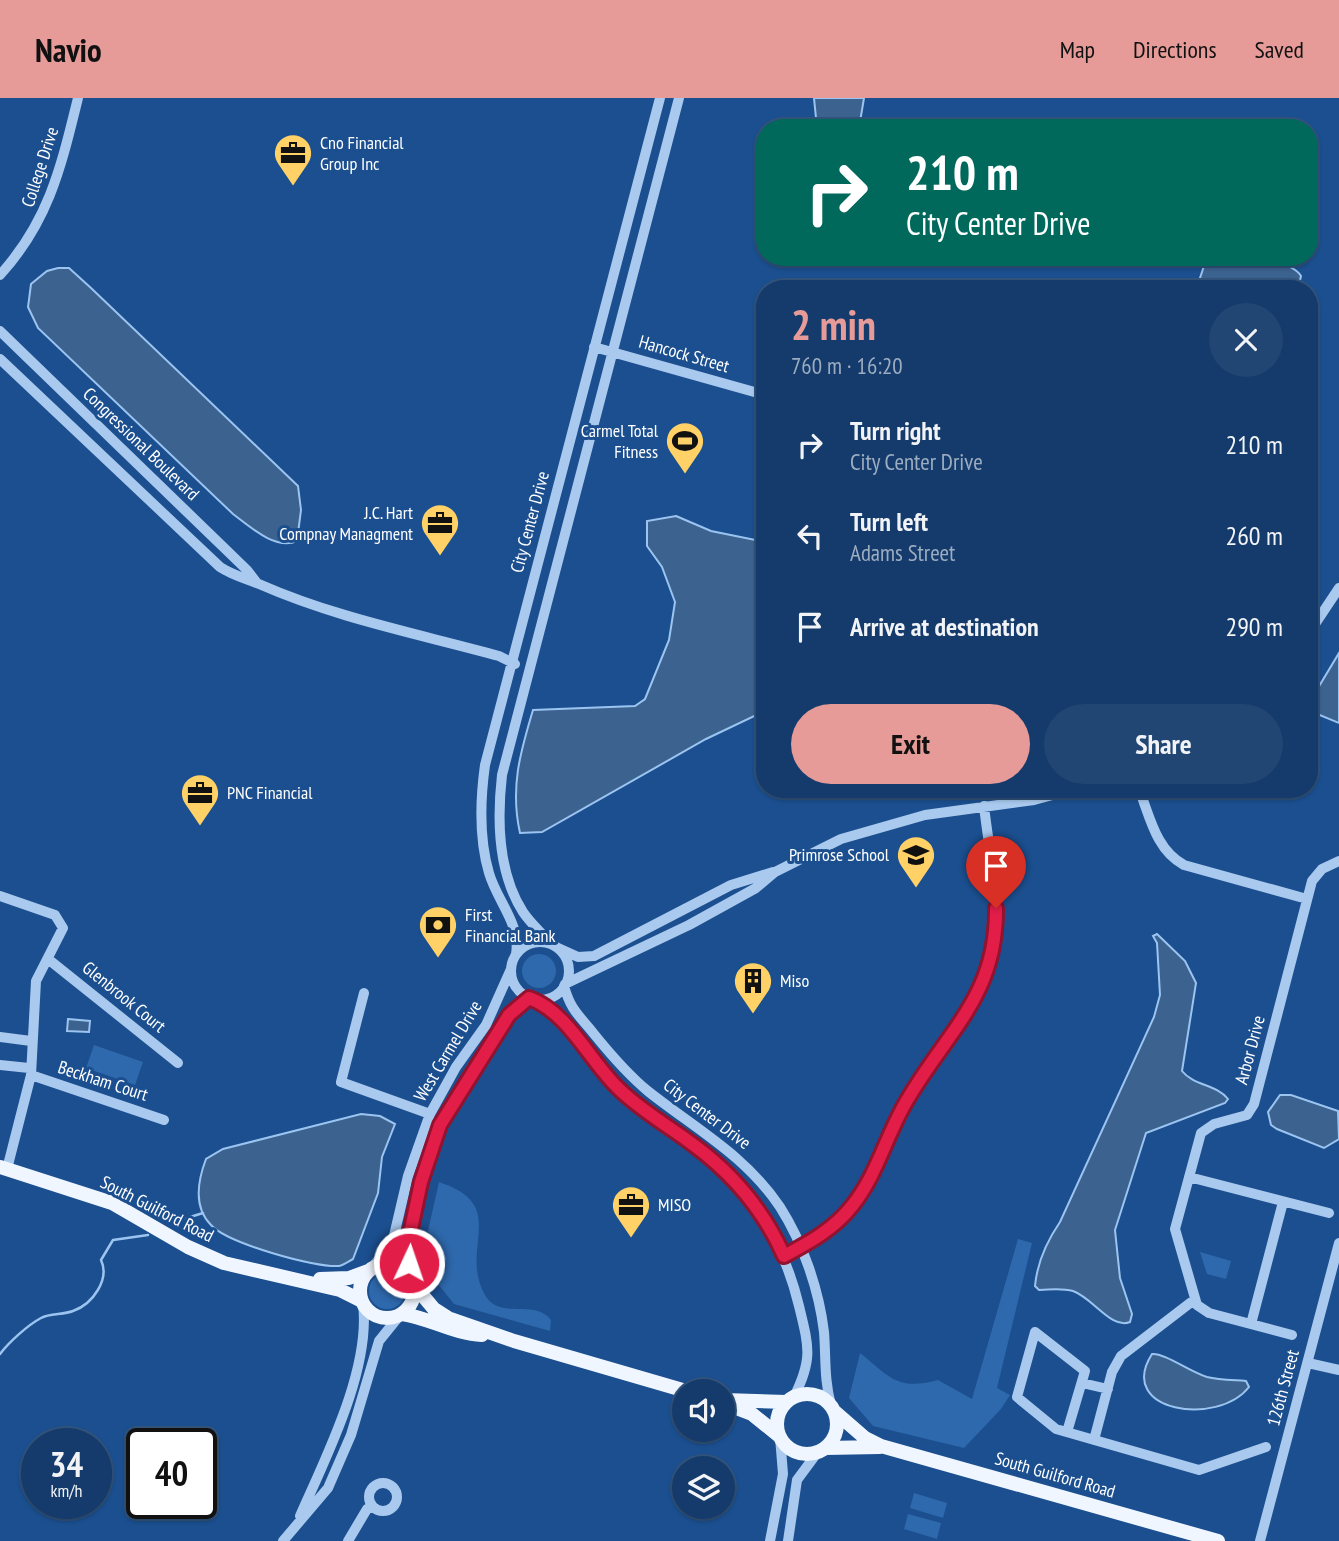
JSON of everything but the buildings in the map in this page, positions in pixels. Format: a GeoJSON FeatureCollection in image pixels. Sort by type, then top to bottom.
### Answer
{"type":"FeatureCollection","features":[{"type":"Feature","properties":{"kind":"main road","name":"South Guilford Road"},"geometry":{"type":"LineString","coordinates":[[3,1168],[112,1203],[188,1247],[224,1263],[340,1290],[363,1303]]}},
{"type":"Feature","properties":{"kind":"main road"},"geometry":{"type":"LineString","coordinates":[[498,1335],[456,1331],[417,1316],[380,1317],[363,1303],[361,1284],[371,1269],[394,1264],[407,1271],[440,1314],[498,1335],[672,1387]]}},
{"type":"Feature","properties":{"kind":"main road","name":"South Guilford Road"},"geometry":{"type":"LineString","coordinates":[[298,1281],[349,1278],[371,1269]]}},
{"type":"Feature","properties":{"kind":"main road"},"geometry":{"type":"LineString","coordinates":[[401,1315],[412,1303],[414,1283]]}},
{"type":"Feature","properties":{"kind":"main road"},"geometry":{"type":"LineString","coordinates":[[314,1286],[355,1308],[365,1320]]}},
{"type":"Feature","properties":{"kind":"main road"},"geometry":{"type":"LineString","coordinates":[[735,1401],[790,1400],[811,1394],[832,1408],[837,1428],[821,1450],[805,1454],[793,1451],[752,1414],[735,1406]]}},
{"type":"Feature","properties":{"kind":"main road"},"geometry":{"type":"LineString","coordinates":[[779,1436],[777,1418],[790,1400]]}},
{"type":"Feature","properties":{"kind":"main road","name":"South Guilford Road"},"geometry":{"type":"LineString","coordinates":[[832,1408],[865,1438],[881,1446],[1218,1541]]}},
{"type":"Feature","properties":{"kind":"main road","name":"South Guilford Road"},"geometry":{"type":"LineString","coordinates":[[821,1450],[881,1446]]}},
{"type":"Feature","properties":{"kind":"street","name":"College Drive"},"geometry":{"type":"LineString","coordinates":[[0,275],[29,239],[48,205],[78,98]]}},
{"type":"Feature","properties":{"kind":"street","name":"City Center Drive"},"geometry":{"type":"LineString","coordinates":[[516,954],[516,931],[493,887],[488,868],[481,817],[485,765],[660,98]]}},
{"type":"Feature","properties":{"kind":"street","name":"City Center Drive"},"geometry":{"type":"LineString","coordinates":[[554,946],[529,921],[513,894],[500,831],[504,761],[679,98]]}},
{"type":"Feature","properties":{"kind":"street","name":"Congressional Boulevard"},"geometry":{"type":"LineString","coordinates":[[0,331],[247,570],[257,583]]}},
{"type":"Feature","properties":{"kind":"street","name":"Hancock Street"},"geometry":{"type":"LineString","coordinates":[[594,347],[756,392]]}},
{"type":"Feature","properties":{"kind":"street","name":"Congressional Boulevard"},"geometry":{"type":"LineString","coordinates":[[0,359],[220,567],[240,580],[257,583],[308,605],[499,656],[528,669]]}},
{"type":"Feature","properties":{"kind":"street"},"geometry":{"type":"LineString","coordinates":[[1318,619],[1339,588]]}},
{"type":"Feature","properties":{"kind":"street"},"geometry":{"type":"LineString","coordinates":[[775,872],[757,888],[689,925],[565,985],[553,997],[531,998],[516,988],[511,969],[516,954],[534,942],[554,946],[578,957],[594,956],[731,884],[775,872],[841,839],[877,827],[1041,798]]}},
{"type":"Feature","properties":{"kind":"street"},"geometry":{"type":"LineString","coordinates":[[1142,798],[1159,841],[1171,858],[1307,899]]}},
{"type":"Feature","properties":{"kind":"street"},"geometry":{"type":"LineString","coordinates":[[784,1256],[830,1228],[851,1208],[866,1187],[905,1103],[982,987],[996,929],[994,883],[984,806]]}},
{"type":"Feature","properties":{"kind":"street","name":"Arbor Drive"},"geometry":{"type":"LineString","coordinates":[[1194,1300],[1175,1229],[1202,1133],[1213,1124],[1247,1115],[1254,1104],[1307,899],[1318,872],[1339,861]]}},
{"type":"Feature","properties":{"kind":"street"},"geometry":{"type":"LineString","coordinates":[[0,896],[60,919],[62,933],[36,981],[30,1072],[3,1168]]}},
{"type":"Feature","properties":{"kind":"street"},"geometry":{"type":"LineString","coordinates":[[554,946],[568,966],[565,985]]}},
{"type":"Feature","properties":{"kind":"street","name":"Glenbrook Court"},"geometry":{"type":"LineString","coordinates":[[48,959],[178,1063]]}},
{"type":"Feature","properties":{"kind":"street","name":"West Carmel Drive"},"geometry":{"type":"LineString","coordinates":[[371,1269],[394,1236],[408,1175],[430,1114],[456,1067],[486,1025],[511,969]]}},
{"type":"Feature","properties":{"kind":"street","name":"City Center Drive"},"geometry":{"type":"LineString","coordinates":[[565,985],[573,1011],[622,1067],[647,1090],[728,1149],[759,1179],[779,1206],[801,1247],[823,1328],[824,1377],[832,1408]]}},
{"type":"Feature","properties":{"kind":"street"},"geometry":{"type":"LineString","coordinates":[[364,993],[341,1082],[430,1114]]}},
{"type":"Feature","properties":{"kind":"street","name":"City Center Drive"},"geometry":{"type":"LineString","coordinates":[[531,998],[563,1023],[623,1094],[694,1145],[730,1176],[766,1220],[784,1256],[797,1294],[809,1357],[806,1373],[790,1400]]}},
{"type":"Feature","properties":{"kind":"street","name":"West Carmel Drive"},"geometry":{"type":"LineString","coordinates":[[414,1283],[408,1243],[425,1165],[436,1132],[509,1015],[531,998]]}},
{"type":"Feature","properties":{"kind":"street"},"geometry":{"type":"LineString","coordinates":[[0,1037],[32,1041]]}},
{"type":"Feature","properties":{"kind":"street","name":"Beckham Court"},"geometry":{"type":"LineString","coordinates":[[0,1065],[30,1072],[164,1120]]}},
{"type":"Feature","properties":{"kind":"street"},"geometry":{"type":"LineString","coordinates":[[1189,1177],[1329,1213]]}},
{"type":"Feature","properties":{"kind":"street"},"geometry":{"type":"LineString","coordinates":[[1251,1324],[1283,1202]]}},
{"type":"Feature","properties":{"kind":"street","name":"126th Street"},"geometry":{"type":"LineString","coordinates":[[1260,1541],[1339,1243]]}},
{"type":"Feature","properties":{"kind":"street"},"geometry":{"type":"LineString","coordinates":[[1094,1440],[1108,1389],[1121,1356],[1194,1300],[1209,1313],[1292,1335]]}},
{"type":"Feature","properties":{"kind":"street"},"geometry":{"type":"LineString","coordinates":[[298,1521],[335,1439],[364,1339],[363,1303]]}},
{"type":"Feature","properties":{"kind":"street"},"geometry":{"type":"LineString","coordinates":[[283,1541],[298,1521],[323,1497],[355,1424],[379,1342],[401,1315]]}},
{"type":"Feature","properties":{"kind":"street"},"geometry":{"type":"LineString","coordinates":[[1067,1432],[1085,1371],[1035,1332],[1017,1396],[1056,1429],[1202,1470],[1266,1447]]}},
{"type":"Feature","properties":{"kind":"street"},"geometry":{"type":"LineString","coordinates":[[1308,1363],[1339,1370]]}},
{"type":"Feature","properties":{"kind":"street"},"geometry":{"type":"LineString","coordinates":[[1082,1382],[1108,1389]]}},
{"type":"Feature","properties":{"kind":"street"},"geometry":{"type":"LineString","coordinates":[[770,1541],[783,1474],[779,1436]]}},
{"type":"Feature","properties":{"kind":"street"},"geometry":{"type":"LineString","coordinates":[[788,1541],[797,1479],[821,1450]]}},
{"type":"Feature","properties":{"kind":"street"},"geometry":{"type":"LineString","coordinates":[[348,1541],[366,1509],[372,1506]]}},
{"type":"Feature","properties":{"kind":"shaded area"},"geometry":{"type":"Polygon","coordinates":[[[814,98],[864,98],[860,119],[816,119],[814,98]]]}},
{"type":"Feature","properties":{"kind":"shaded area"},"geometry":{"type":"Polygon","coordinates":[[[1204,266],[1287,266],[1301,276],[1300,280],[1199,280],[1204,266]]]}},
{"type":"Feature","properties":{"kind":"shaded area"},"geometry":{"type":"Polygon","coordinates":[[[69,268],[298,486],[301,510],[297,541],[280,543],[272,540],[233,514],[38,328],[28,307],[31,284],[47,271],[69,268]]]}},
{"type":"Feature","properties":{"kind":"shaded area"},"geometry":{"type":"Polygon","coordinates":[[[676,516],[711,531],[756,540],[756,715],[706,739],[542,832],[520,833],[516,786],[533,710],[635,706],[645,699],[669,640],[675,602],[662,567],[647,546],[647,521],[676,516]]]}},
{"type":"Feature","properties":{"kind":"shaded area"},"geometry":{"type":"Polygon","coordinates":[[[1339,653],[1339,723],[1318,714],[1318,688],[1339,653]]]}},
{"type":"Feature","properties":{"kind":"shaded area"},"geometry":{"type":"Polygon","coordinates":[[[1157,934],[1185,961],[1196,983],[1182,1071],[1228,1099],[1225,1103],[1146,1133],[1115,1230],[1120,1278],[1132,1314],[1130,1322],[1123,1323],[1109,1318],[1073,1291],[1039,1290],[1035,1286],[1040,1261],[1047,1245],[1154,1017],[1160,995],[1157,943],[1153,936],[1157,934]]]}},
{"type":"Feature","properties":{"kind":"shaded area"},"geometry":{"type":"Polygon","coordinates":[[[539,954],[551,959],[556,971],[551,983],[539,988],[527,983],[522,971],[527,959],[539,954]]]}},
{"type":"Feature","properties":{"kind":"shaded area"},"geometry":{"type":"Polygon","coordinates":[[[68,1019],[90,1021],[89,1032],[67,1031],[68,1019]]]}},
{"type":"Feature","properties":{"kind":"shaded area"},"geometry":{"type":"Polygon","coordinates":[[[94,1045],[143,1062],[135,1085],[86,1068],[94,1045]]]}},
{"type":"Feature","properties":{"kind":"shaded area"},"geometry":{"type":"Polygon","coordinates":[[[1280,1095],[1291,1095],[1338,1111],[1339,1139],[1324,1148],[1271,1125],[1268,1112],[1280,1095]]]}},
{"type":"Feature","properties":{"kind":"shaded area"},"geometry":{"type":"Polygon","coordinates":[[[361,1114],[380,1116],[395,1124],[382,1157],[378,1193],[353,1259],[339,1266],[327,1266],[292,1259],[234,1239],[220,1232],[205,1218],[199,1202],[199,1193],[206,1159],[223,1149],[361,1114]]]}},
{"type":"Feature","properties":{"kind":"shaded area"},"geometry":{"type":"Polygon","coordinates":[[[439,1182],[461,1192],[473,1203],[479,1230],[478,1277],[485,1295],[491,1303],[499,1307],[536,1310],[544,1314],[551,1320],[550,1331],[454,1304],[430,1274],[425,1244],[439,1182]]]}},
{"type":"Feature","properties":{"kind":"shaded area"},"geometry":{"type":"Polygon","coordinates":[[[1018,1239],[1032,1243],[997,1388],[1010,1395],[1001,1409],[964,1448],[873,1426],[849,1398],[860,1353],[895,1380],[913,1384],[938,1380],[972,1399],[1018,1239]]]}},
{"type":"Feature","properties":{"kind":"shaded area"},"geometry":{"type":"Polygon","coordinates":[[[1200,1252],[1231,1261],[1226,1279],[1207,1274],[1200,1252]]]}},
{"type":"Feature","properties":{"kind":"shaded area"},"geometry":{"type":"Polygon","coordinates":[[[387,1273],[399,1279],[405,1291],[399,1303],[387,1309],[375,1303],[369,1291],[375,1279],[387,1273]]]}},
{"type":"Feature","properties":{"kind":"shaded area"},"geometry":{"type":"Polygon","coordinates":[[[1152,1354],[1164,1356],[1207,1377],[1246,1381],[1249,1387],[1234,1399],[1216,1407],[1175,1407],[1158,1400],[1147,1389],[1144,1374],[1152,1354]]]}},
{"type":"Feature","properties":{"kind":"shaded area"},"geometry":{"type":"Polygon","coordinates":[[[914,1493],[947,1503],[943,1518],[910,1508],[914,1493]]]}},
{"type":"Feature","properties":{"kind":"shaded area"},"geometry":{"type":"Polygon","coordinates":[[[908,1514],[941,1523],[937,1539],[904,1529],[908,1514]]]}},
{"type":"Feature","properties":{"kind":"waterway"},"geometry":{"type":"LineString","coordinates":[[171,1223],[203,1213]]}},
{"type":"Feature","properties":{"kind":"waterway"},"geometry":{"type":"LineString","coordinates":[[0,1354],[36,1321],[48,1315],[73,1311],[93,1297],[103,1275],[101,1260],[113,1240],[148,1235]]}},
{"type":"Feature","properties":{"kind":"place","name":"Cno Financial Group Inc"},"geometry":{"type":"Point","coordinates":[293,187]}},
{"type":"Feature","properties":{"kind":"place","name":"Carmel Total Fitness"},"geometry":{"type":"Point","coordinates":[685,475]}},
{"type":"Feature","properties":{"kind":"place","name":"J.C. Hart Compnay Managment"},"geometry":{"type":"Point","coordinates":[440,557]}},
{"type":"Feature","properties":{"kind":"place","name":"PNC Financial"},"geometry":{"type":"Point","coordinates":[200,827]}},
{"type":"Feature","properties":{"kind":"place","name":"Primrose School"},"geometry":{"type":"Point","coordinates":[916,889]}},
{"type":"Feature","properties":{"kind":"place","name":"First Financial Bank"},"geometry":{"type":"Point","coordinates":[438,959]}},
{"type":"Feature","properties":{"kind":"place","name":"Miso"},"geometry":{"type":"Point","coordinates":[753,1015]}},
{"type":"Feature","properties":{"kind":"place","name":"MISO"},"geometry":{"type":"Point","coordinates":[631,1239]}},
{"type":"Feature","properties":{"kind":"route"},"geometry":{"type":"LineString","coordinates":[[409,1263],[408,1243],[421,1182],[430,1148],[440,1125],[509,1015],[529,998],[547,1008],[563,1023],[605,1076],[623,1094],[650,1116],[694,1145],[730,1176],[766,1220],[784,1256],[815,1240],[851,1208],[866,1187],[905,1103],[972,1006],[982,987],[993,949],[996,908]]}}]}
